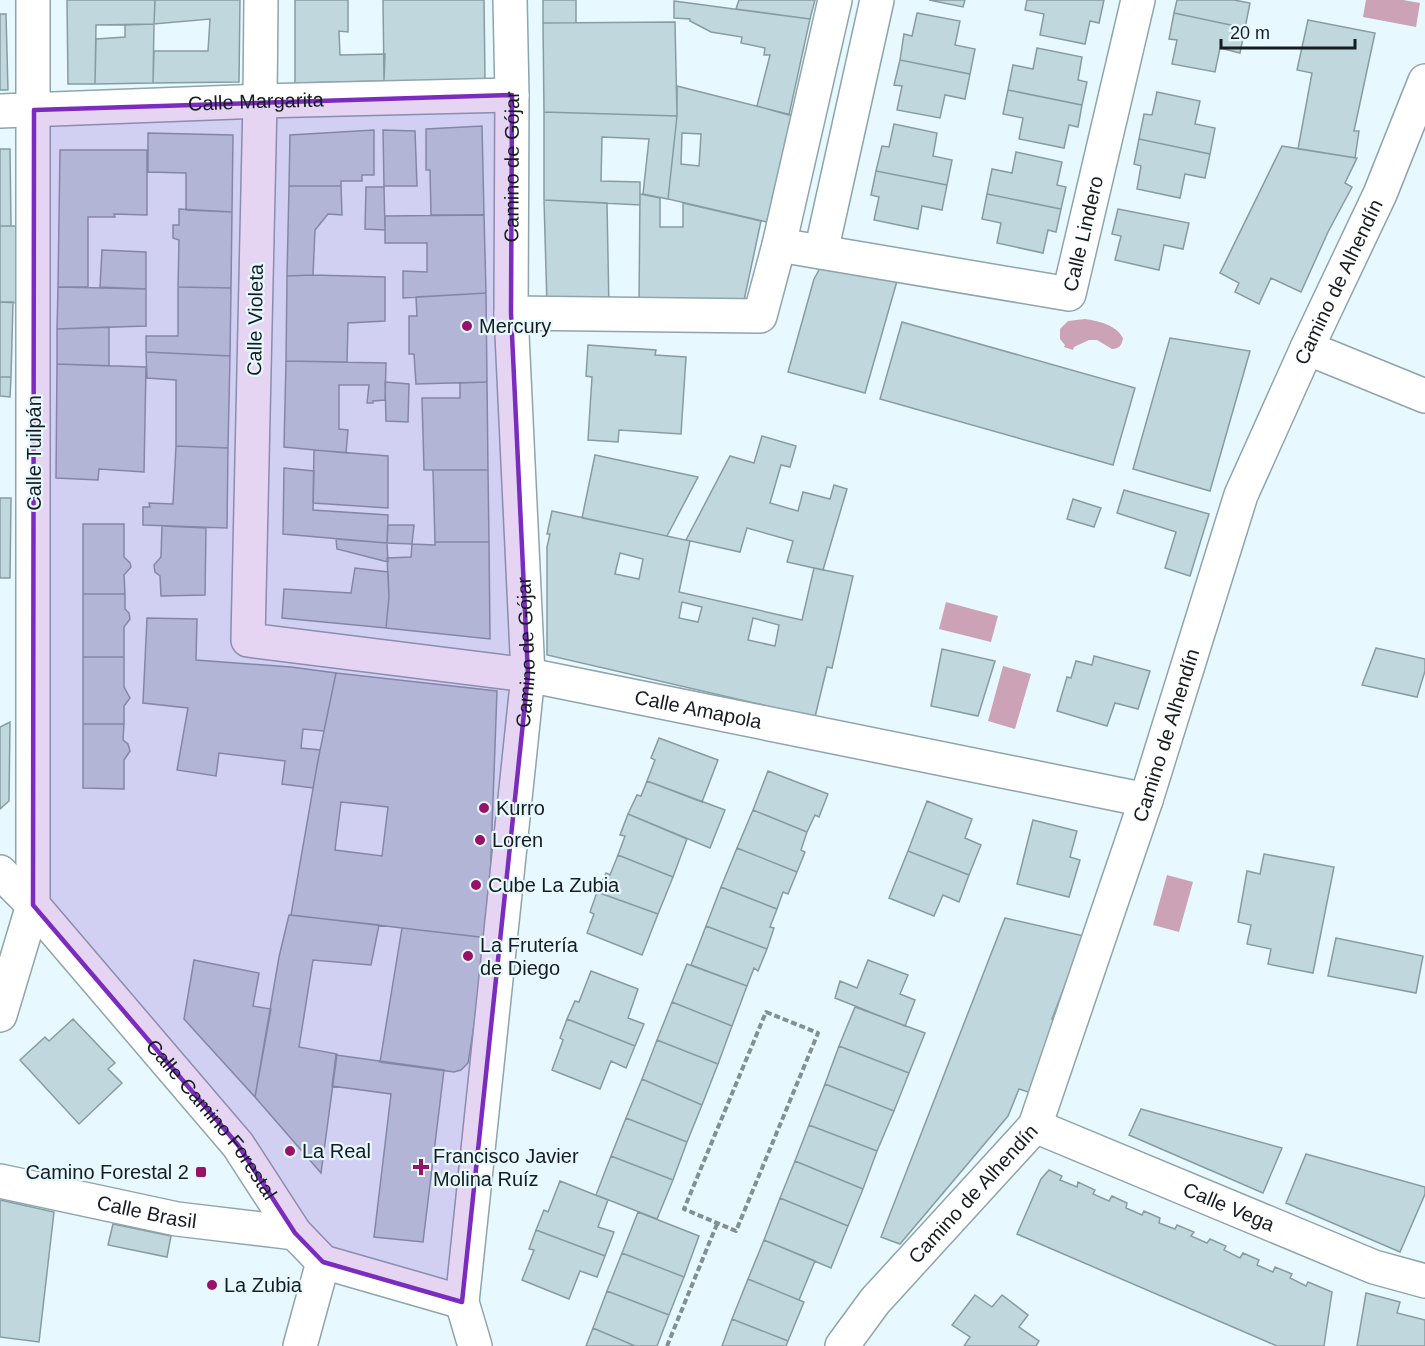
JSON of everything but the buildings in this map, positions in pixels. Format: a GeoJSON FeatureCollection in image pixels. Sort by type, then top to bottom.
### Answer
{"type":"FeatureCollection","features":[{"type":"Feature","properties":{"kind":"street","name":"Calle Tuilpán"},"geometry":{"type":"LineString","coordinates":[[0,1015],[33,905],[33,0]]}},
{"type":"Feature","properties":{"kind":"street","name":"Calle Violeta"},"geometry":{"type":"LineString","coordinates":[[248,640],[261,0]]}},
{"type":"Feature","properties":{"kind":"street","name":"Camino de Gójar"},"geometry":{"type":"LineString","coordinates":[[462,1302],[528,675],[511,314],[510,0]]}},
{"type":"Feature","properties":{"kind":"street"},"geometry":{"type":"LineString","coordinates":[[511,314],[760,316],[779,244],[835,0]]}},
{"type":"Feature","properties":{"kind":"street"},"geometry":{"type":"LineString","coordinates":[[821,252],[877,0]]}},
{"type":"Feature","properties":{"kind":"street","name":"Calle Lindero"},"geometry":{"type":"LineString","coordinates":[[779,244],[1069,294],[1138,0]]}},
{"type":"Feature","properties":{"kind":"street","name":"Camino de Alhendín"},"geometry":{"type":"LineString","coordinates":[[842,1346],[875,1301],[1035,1126],[1146,800],[1241,495],[1380,194],[1425,81]]}},
{"type":"Feature","properties":{"kind":"street","name":"Calle Margarita"},"geometry":{"type":"LineString","coordinates":[[0,111],[260,100],[512,95]]}},
{"type":"Feature","properties":{"kind":"street"},"geometry":{"type":"LineString","coordinates":[[1307,348],[1425,396]]}},
{"type":"Feature","properties":{"kind":"street","name":"Calle Amapola"},"geometry":{"type":"LineString","coordinates":[[248,640],[528,675],[1146,800]]}},
{"type":"Feature","properties":{"kind":"street","name":"Calle Camino Forestal"},"geometry":{"type":"LineString","coordinates":[[0,873],[33,905],[238,1145],[295,1233],[323,1262],[462,1302]]}},
{"type":"Feature","properties":{"kind":"street","name":"Calle Vega"},"geometry":{"type":"LineString","coordinates":[[1035,1126],[1374,1267],[1425,1281]]}},
{"type":"Feature","properties":{"kind":"street","name":"Calle Brasil"},"geometry":{"type":"LineString","coordinates":[[0,1181],[177,1219],[295,1233]]}},
{"type":"Feature","properties":{"kind":"street"},"geometry":{"type":"LineString","coordinates":[[300,1346],[323,1262]]}},
{"type":"Feature","properties":{"kind":"street"},"geometry":{"type":"LineString","coordinates":[[462,1302],[475,1346]]}},
{"type":"Feature","properties":{"kind":"path"},"geometry":{"type":"LineString","coordinates":[[766,1012],[818,1033],[736,1231],[717,1224],[684,1209],[766,1012]]}},
{"type":"Feature","properties":{"kind":"path"},"geometry":{"type":"LineString","coordinates":[[667,1346],[717,1224]]}},
{"type":"Feature","properties":{"kind":"highlighted area"},"geometry":{"type":"Polygon","coordinates":[[[512,95],[511,313],[528,675],[462,1302],[323,1262],[295,1233],[238,1145],[33,905],[34,110],[512,95]]]}},
{"type":"Feature","properties":{"kind":"shaded area"},"geometry":{"type":"Polygon","coordinates":[[[1366,0],[1403,0],[1420,3],[1416,27],[1363,17],[1366,0]]]}},
{"type":"Feature","properties":{"kind":"shaded area"},"geometry":{"type":"Polygon","coordinates":[[[1085,319],[1112,327],[1123,338],[1121,345],[1112,349],[1097,340],[1089,340],[1074,347],[1073,350],[1064,347],[1060,339],[1060,329],[1068,321],[1085,319]]]}},
{"type":"Feature","properties":{"kind":"shaded area"},"geometry":{"type":"Polygon","coordinates":[[[946,602],[998,616],[991,642],[939,629],[946,602]]]}},
{"type":"Feature","properties":{"kind":"shaded area"},"geometry":{"type":"Polygon","coordinates":[[[1003,666],[1031,674],[1015,729],[988,721],[1003,666]]]}},
{"type":"Feature","properties":{"kind":"shaded area"},"geometry":{"type":"Polygon","coordinates":[[[1167,875],[1193,882],[1179,932],[1153,925],[1167,875]]]}},
{"type":"Feature","properties":{"kind":"place","name":"Mercury"},"geometry":{"type":"Point","coordinates":[467,326]}},
{"type":"Feature","properties":{"kind":"place","name":"Kurro"},"geometry":{"type":"Point","coordinates":[484,808]}},
{"type":"Feature","properties":{"kind":"place","name":"Loren"},"geometry":{"type":"Point","coordinates":[480,840]}},
{"type":"Feature","properties":{"kind":"place","name":"Cube La Zubia"},"geometry":{"type":"Point","coordinates":[476,885]}},
{"type":"Feature","properties":{"kind":"place","name":"La Frutería de Diego"},"geometry":{"type":"Point","coordinates":[468,956]}},
{"type":"Feature","properties":{"kind":"place","name":"La Real"},"geometry":{"type":"Point","coordinates":[290,1151]}},
{"type":"Feature","properties":{"kind":"place","name":"Francisco Javier Molina Ruíz"},"geometry":{"type":"Point","coordinates":[421,1167]}},
{"type":"Feature","properties":{"kind":"place","name":"Camino Forestal 2"},"geometry":{"type":"Point","coordinates":[201,1172]}},
{"type":"Feature","properties":{"kind":"place","name":"La Zubia"},"geometry":{"type":"Point","coordinates":[212,1285]}}]}
